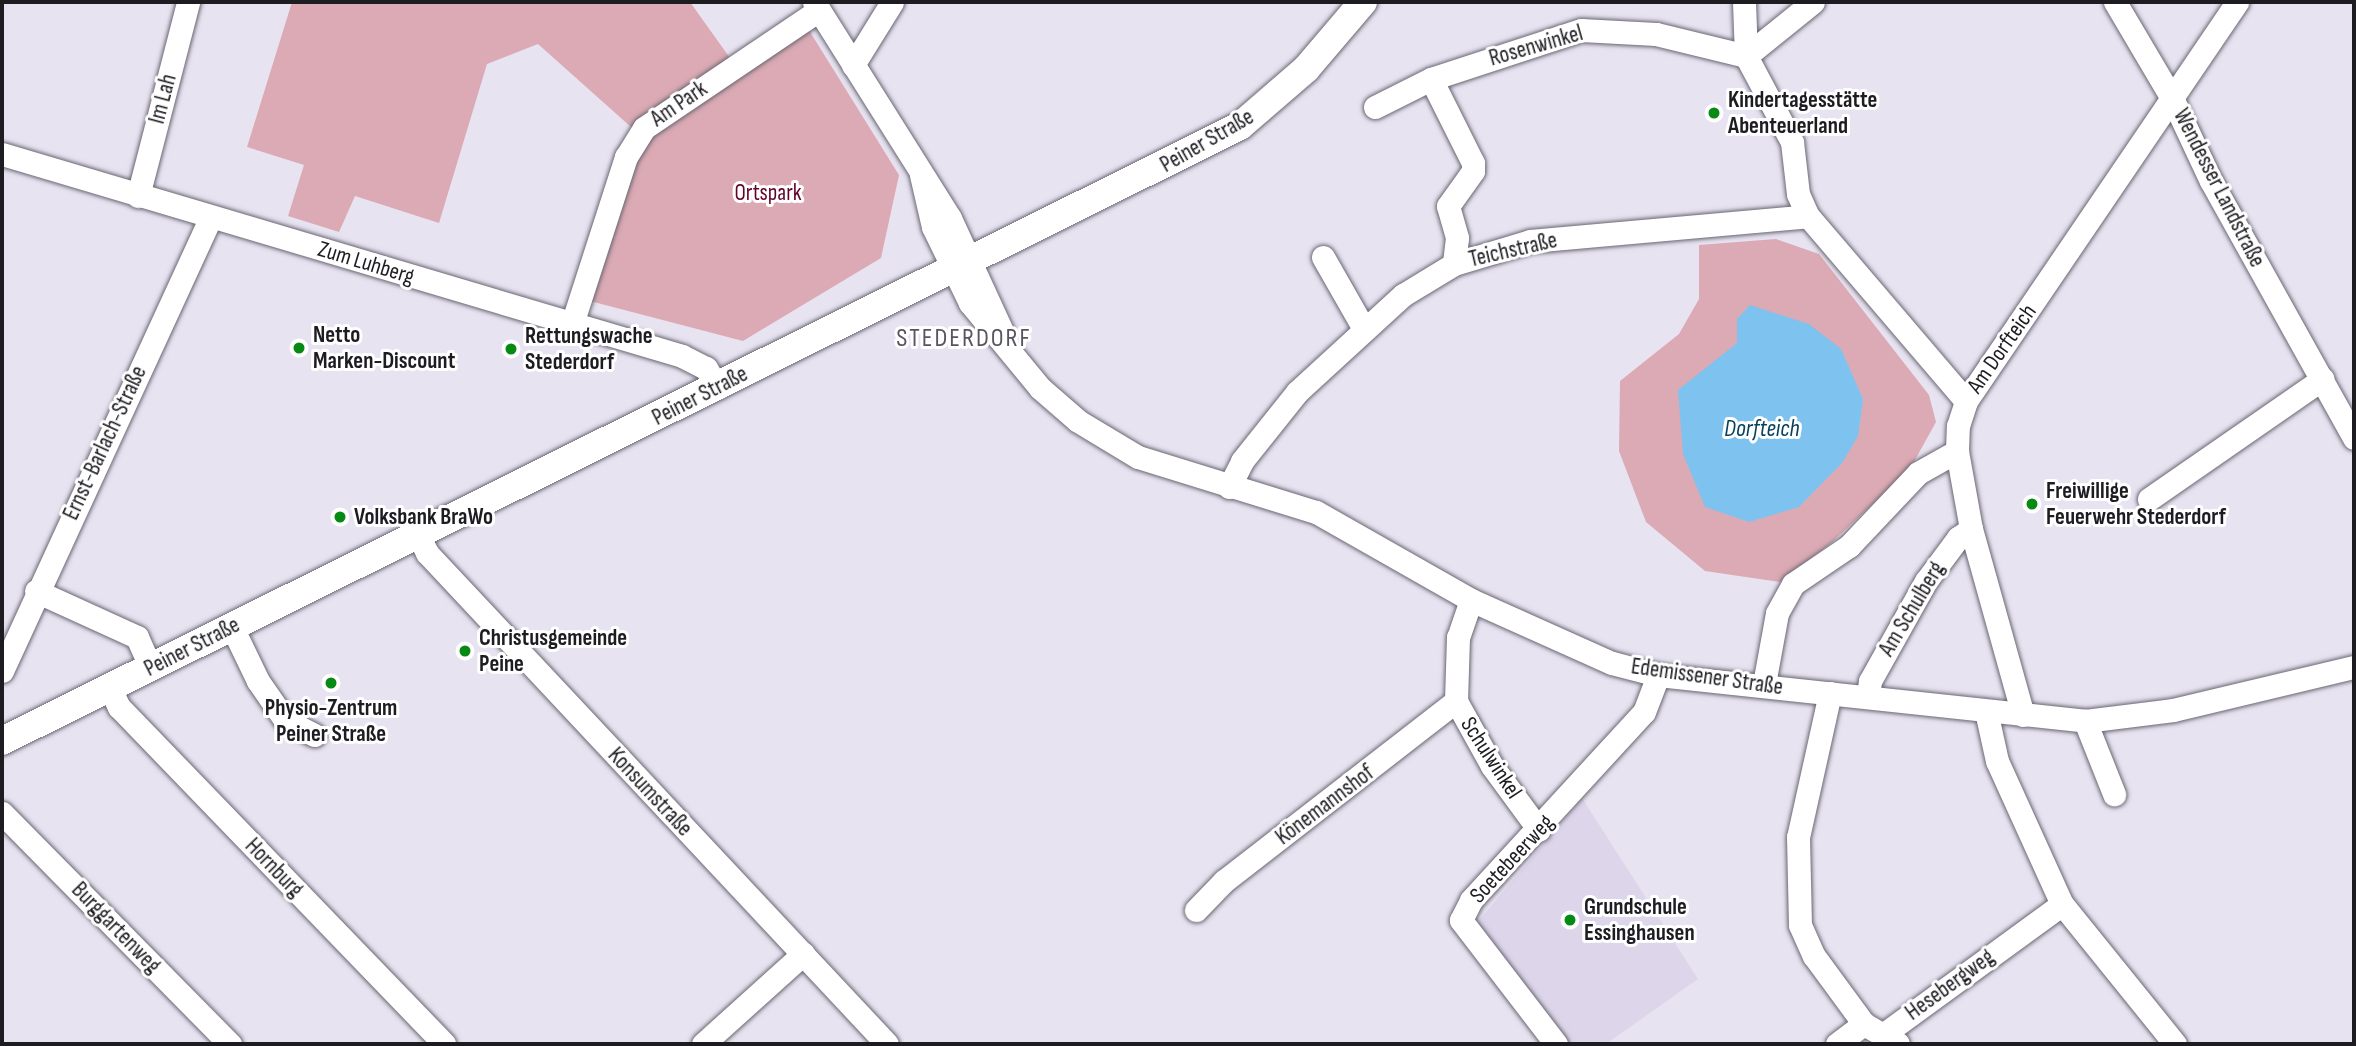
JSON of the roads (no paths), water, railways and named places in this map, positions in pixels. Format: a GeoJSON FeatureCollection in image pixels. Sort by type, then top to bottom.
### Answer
{"type":"FeatureCollection","features":[{"type":"Feature","properties":{"kind":"main road","name":"Peiner Straße"},"geometry":{"type":"LineString","coordinates":[[2,741],[718,388],[962,263],[1140,179],[1240,126],[1291,85],[1363,2]]}},
{"type":"Feature","properties":{"kind":"street","name":"Im Lah"},"geometry":{"type":"LineString","coordinates":[[138,196],[188,2]]}},
{"type":"Feature","properties":{"kind":"street"},"geometry":{"type":"LineString","coordinates":[[853,65],[892,2]]}},
{"type":"Feature","properties":{"kind":"street"},"geometry":{"type":"LineString","coordinates":[[1744,2],[1746,56],[1792,142],[1798,194],[1808,216],[1966,401]]}},
{"type":"Feature","properties":{"kind":"street"},"geometry":{"type":"LineString","coordinates":[[1746,56],[1813,2]]}},
{"type":"Feature","properties":{"kind":"street"},"geometry":{"type":"LineString","coordinates":[[2115,2],[2174,100]]}},
{"type":"Feature","properties":{"kind":"street","name":"Wendesser Landstraße"},"geometry":{"type":"LineString","coordinates":[[2237,2],[2174,100],[2211,181],[2354,438]]}},
{"type":"Feature","properties":{"kind":"street","name":"Am Park"},"geometry":{"type":"LineString","coordinates":[[572,324],[626,157],[644,128],[816,6],[921,175],[962,263]]}},
{"type":"Feature","properties":{"kind":"street","name":"Rosenwinkel"},"geometry":{"type":"LineString","coordinates":[[1375,107],[1431,79],[1581,30],[1656,34],[1746,56]]}},
{"type":"Feature","properties":{"kind":"street"},"geometry":{"type":"LineString","coordinates":[[1431,79],[1473,163],[1473,171],[1448,206],[1457,238],[1454,264]]}},
{"type":"Feature","properties":{"kind":"street","name":"Am Dorfteich"},"geometry":{"type":"LineString","coordinates":[[2023,715],[1971,529],[1957,451],[1966,401],[2174,100]]}},
{"type":"Feature","properties":{"kind":"street","name":"Zum Luhberg"},"geometry":{"type":"LineString","coordinates":[[2,153],[138,196],[682,356],[706,368],[718,388]]}},
{"type":"Feature","properties":{"kind":"street","name":"Teichstraße"},"geometry":{"type":"LineString","coordinates":[[1229,487],[1242,461],[1297,392],[1404,295],[1454,264],[1530,241],[1808,216]]}},
{"type":"Feature","properties":{"kind":"street","name":"Ernst-Barlach-Straße"},"geometry":{"type":"LineString","coordinates":[[2,671],[36,591],[211,217]]}},
{"type":"Feature","properties":{"kind":"street"},"geometry":{"type":"LineString","coordinates":[[1323,257],[1364,329]]}},
{"type":"Feature","properties":{"kind":"street","name":"Edemissener Straße"},"geometry":{"type":"LineString","coordinates":[[962,263],[1011,353],[1040,388],[1078,421],[1138,457],[1316,512],[1471,600],[1612,663],[1658,674],[2085,721],[2173,710],[2354,667]]}},
{"type":"Feature","properties":{"kind":"street"},"geometry":{"type":"LineString","coordinates":[[2150,499],[2322,379]]}},
{"type":"Feature","properties":{"kind":"street"},"geometry":{"type":"LineString","coordinates":[[1764,684],[1777,613],[1794,584],[1849,546],[1918,473],[1957,451]]}},
{"type":"Feature","properties":{"kind":"street","name":"Am Schulberg"},"geometry":{"type":"LineString","coordinates":[[1868,697],[1870,681],[1926,581],[1958,538],[1971,529]]}},
{"type":"Feature","properties":{"kind":"street","name":"Konsumstraße"},"geometry":{"type":"LineString","coordinates":[[418,535],[427,553],[887,1044]]}},
{"type":"Feature","properties":{"kind":"street"},"geometry":{"type":"LineString","coordinates":[[36,591],[137,637],[151,668]]}},
{"type":"Feature","properties":{"kind":"street","name":"Schulwinkel"},"geometry":{"type":"LineString","coordinates":[[1471,600],[1458,636],[1456,701],[1486,756],[1539,830]]}},
{"type":"Feature","properties":{"kind":"street"},"geometry":{"type":"LineString","coordinates":[[232,627],[258,681],[285,720],[314,735]]}},
{"type":"Feature","properties":{"kind":"street","name":"Soetebeerweg"},"geometry":{"type":"LineString","coordinates":[[1556,1044],[1461,920],[1471,900],[1539,830],[1644,712],[1658,674]]}},
{"type":"Feature","properties":{"kind":"street","name":"Hornburg"},"geometry":{"type":"LineString","coordinates":[[110,688],[119,708],[443,1044]]}},
{"type":"Feature","properties":{"kind":"street"},"geometry":{"type":"LineString","coordinates":[[1830,693],[1798,837],[1800,925],[1814,956],[1882,1034]]}},
{"type":"Feature","properties":{"kind":"street","name":"Könemannshof"},"geometry":{"type":"LineString","coordinates":[[1196,910],[1224,881],[1456,701]]}},
{"type":"Feature","properties":{"kind":"street"},"geometry":{"type":"LineString","coordinates":[[1986,711],[1997,761],[2062,904],[2175,1044]]}},
{"type":"Feature","properties":{"kind":"street"},"geometry":{"type":"LineString","coordinates":[[2085,721],[2114,794]]}},
{"type":"Feature","properties":{"kind":"street","name":"Burggartenweg"},"geometry":{"type":"LineString","coordinates":[[2,813],[230,1044]]}},
{"type":"Feature","properties":{"kind":"street","name":"Hesebergweg"},"geometry":{"type":"LineString","coordinates":[[1837,1044],[1882,1034],[2062,904]]}},
{"type":"Feature","properties":{"kind":"street"},"geometry":{"type":"LineString","coordinates":[[703,1044],[803,954]]}},
{"type":"Feature","properties":{"kind":"water","name":"Dorfteich"},"geometry":{"type":"Polygon","coordinates":[[[1750,305],[1809,324],[1841,349],[1863,399],[1858,436],[1842,463],[1799,507],[1749,522],[1705,507],[1683,454],[1678,390],[1737,343],[1737,319],[1750,305]]]}},
{"type":"Feature","properties":{"kind":"place","name":"Kindertagesstätte Abenteuerland"},"geometry":{"type":"Point","coordinates":[1714,113]}},
{"type":"Feature","properties":{"kind":"place","name":"Netto Marken-Discount"},"geometry":{"type":"Point","coordinates":[299,348]}},
{"type":"Feature","properties":{"kind":"place","name":"Rettungswache Stederdorf"},"geometry":{"type":"Point","coordinates":[511,349]}},
{"type":"Feature","properties":{"kind":"place","name":"Freiwillige Feuerwehr Stederdorf"},"geometry":{"type":"Point","coordinates":[2032,504]}},
{"type":"Feature","properties":{"kind":"place","name":"Volksbank BraWo"},"geometry":{"type":"Point","coordinates":[340,517]}},
{"type":"Feature","properties":{"kind":"place","name":"Christusgemeinde Peine"},"geometry":{"type":"Point","coordinates":[465,651]}},
{"type":"Feature","properties":{"kind":"place","name":"Physio-Zentrum Peiner Straße"},"geometry":{"type":"Point","coordinates":[331,683]}},
{"type":"Feature","properties":{"kind":"place","name":"Grundschule Essinghausen"},"geometry":{"type":"Point","coordinates":[1570,920]}},
{"type":"Feature","properties":{"kind":"district","name":"STEDERDORF"},"geometry":{"type":"Point","coordinates":[964,339]}},
{"type":"Feature","properties":{"kind":"park label","name":"Ortspark"},"geometry":{"type":"Point","coordinates":[768,193]}}]}
